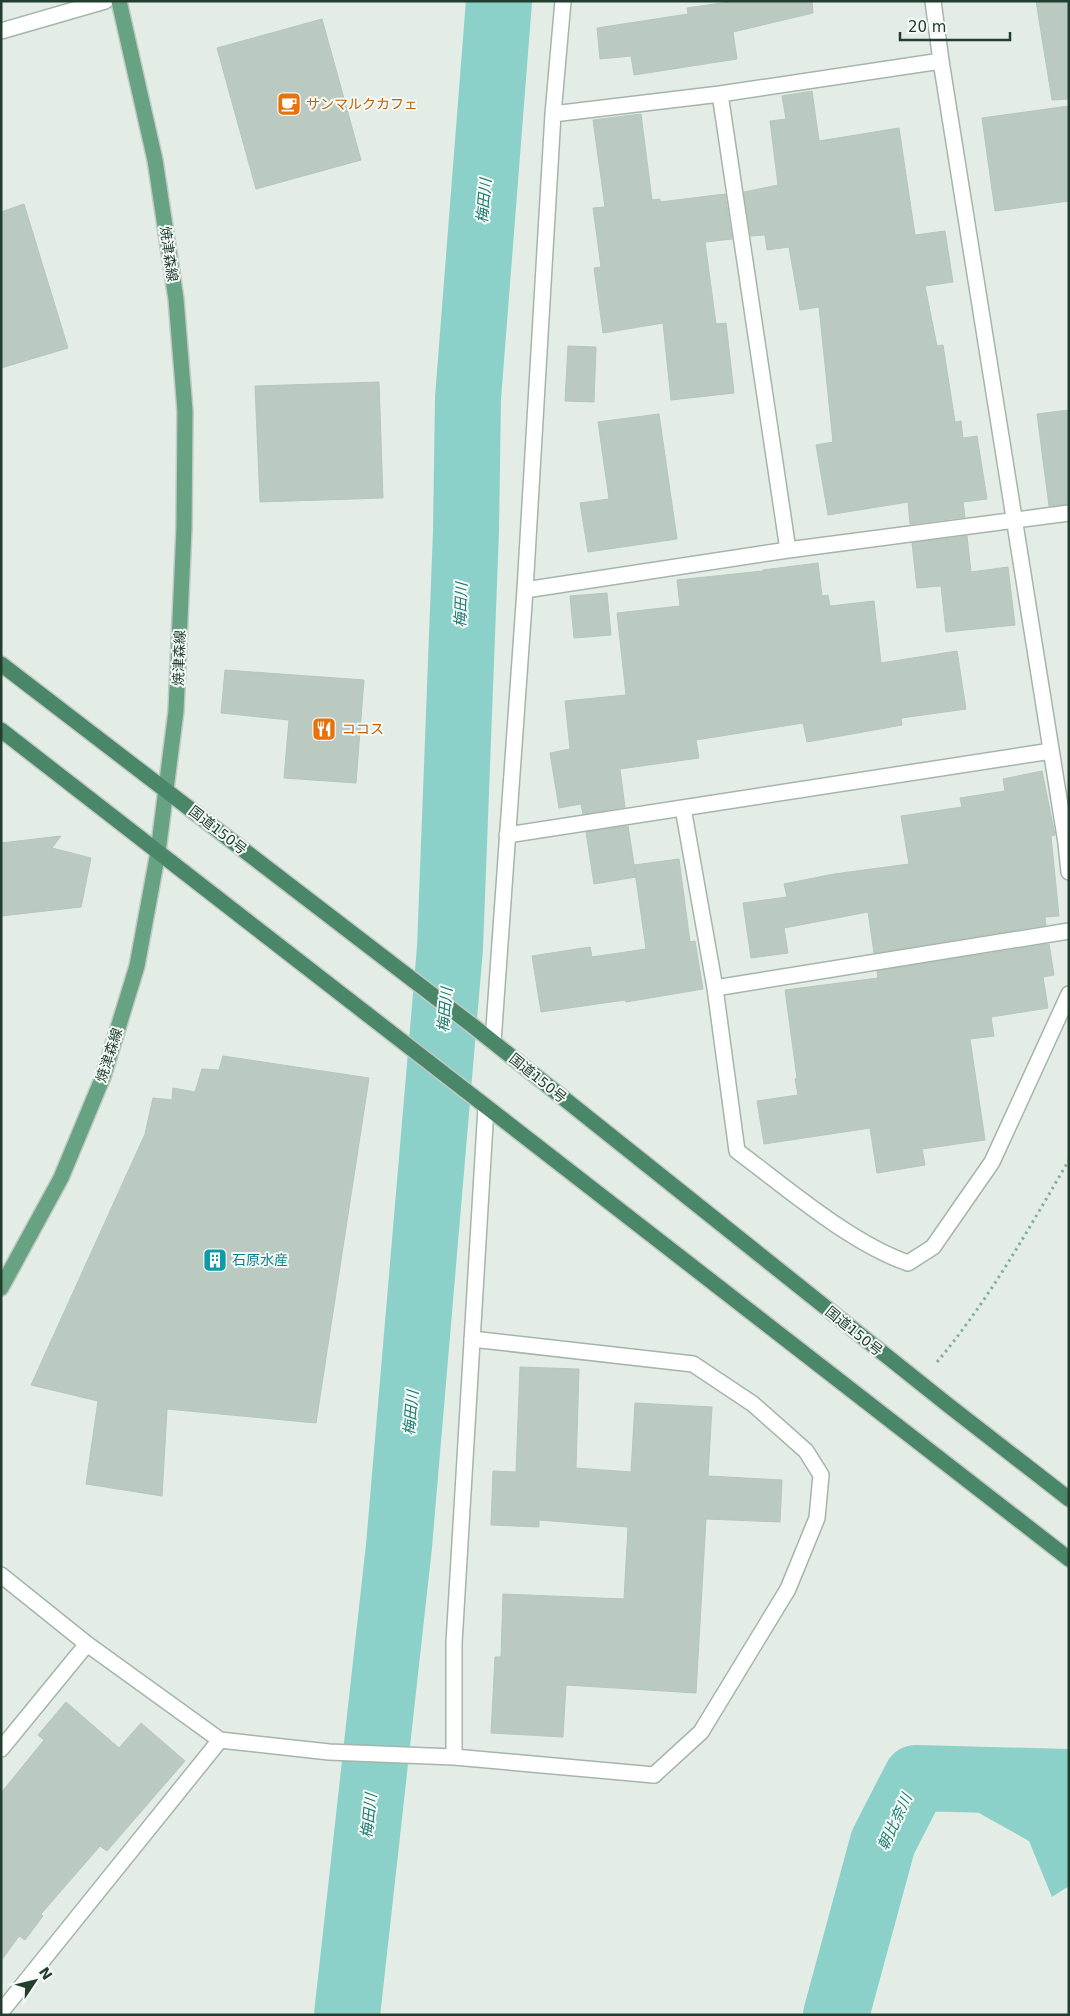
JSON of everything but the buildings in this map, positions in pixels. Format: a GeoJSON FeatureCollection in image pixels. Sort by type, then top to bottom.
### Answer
{"type":"FeatureCollection","features":[{"type":"Feature","properties":{"kind":"highway","name":"国道150号"},"geometry":{"type":"LineString","coordinates":[[1,664],[473,1026],[948,1405],[1069,1499]]}},
{"type":"Feature","properties":{"kind":"highway"},"geometry":{"type":"LineString","coordinates":[[1,730],[1069,1559]]}},
{"type":"Feature","properties":{"kind":"main road","name":"焼津森線"},"geometry":{"type":"LineString","coordinates":[[1,1288],[61,1178],[103,1077],[137,966],[158,852],[176,711],[184,528],[185,412],[176,300],[155,160],[119,1]]}},
{"type":"Feature","properties":{"kind":"street"},"geometry":{"type":"LineString","coordinates":[[1,31],[105,1]]}},
{"type":"Feature","properties":{"kind":"street"},"geometry":{"type":"LineString","coordinates":[[493,1042],[525,590],[553,114],[563,1]]}},
{"type":"Feature","properties":{"kind":"street"},"geometry":{"type":"LineString","coordinates":[[933,1],[1066,843],[1069,872]]}},
{"type":"Feature","properties":{"kind":"street"},"geometry":{"type":"LineString","coordinates":[[553,114],[720,94],[941,61]]}},
{"type":"Feature","properties":{"kind":"street"},"geometry":{"type":"LineString","coordinates":[[720,94],[788,550]]}},
{"type":"Feature","properties":{"kind":"street"},"geometry":{"type":"LineString","coordinates":[[525,590],[788,550],[1069,513]]}},
{"type":"Feature","properties":{"kind":"street"},"geometry":{"type":"LineString","coordinates":[[507,835],[1051,751]]}},
{"type":"Feature","properties":{"kind":"street"},"geometry":{"type":"LineString","coordinates":[[683,808],[714,988],[737,1151],[830,1221],[888,1256],[908,1263],[933,1247],[992,1162],[1069,994]]}},
{"type":"Feature","properties":{"kind":"street"},"geometry":{"type":"LineString","coordinates":[[714,988],[1069,931]]}},
{"type":"Feature","properties":{"kind":"street"},"geometry":{"type":"LineString","coordinates":[[454,1757],[454,1643],[486,1107]]}},
{"type":"Feature","properties":{"kind":"street"},"geometry":{"type":"LineString","coordinates":[[1,1575],[87,1644],[220,1740],[329,1752],[454,1757],[654,1775],[701,1732],[788,1589],[817,1518],[821,1475],[806,1451],[753,1404],[693,1364],[472,1339]]}},
{"type":"Feature","properties":{"kind":"street"},"geometry":{"type":"LineString","coordinates":[[1,1749],[87,1644]]}},
{"type":"Feature","properties":{"kind":"street"},"geometry":{"type":"LineString","coordinates":[[1,2012],[220,1740]]}},
{"type":"Feature","properties":{"kind":"path"},"geometry":{"type":"LineString","coordinates":[[937,1362],[966,1327],[992,1289],[1069,1160]]}},
{"type":"Feature","properties":{"kind":"water"},"geometry":{"type":"Polygon","coordinates":[[[1069,1754],[1069,1886],[1052,1897],[1029,1841],[916,1778],[1027,1781],[1069,1754]]]}},
{"type":"Feature","properties":{"kind":"waterway","name":"梅田川"},"geometry":{"type":"LineString","coordinates":[[347,2015],[399,1546],[450,948],[466,531],[468,398],[499,1]]}},
{"type":"Feature","properties":{"kind":"waterway","name":"朝比奈川"},"geometry":{"type":"LineString","coordinates":[[836,2015],[883,1842],[916,1778],[1069,1782]]}},
{"type":"Feature","properties":{"kind":"place","name":"サンマルクカフェ"},"geometry":{"type":"Point","coordinates":[289,104]}},
{"type":"Feature","properties":{"kind":"place","name":"ココス"},"geometry":{"type":"Point","coordinates":[324,729]}},
{"type":"Feature","properties":{"kind":"place","name":"石原水産"},"geometry":{"type":"Point","coordinates":[215,1260]}}]}
